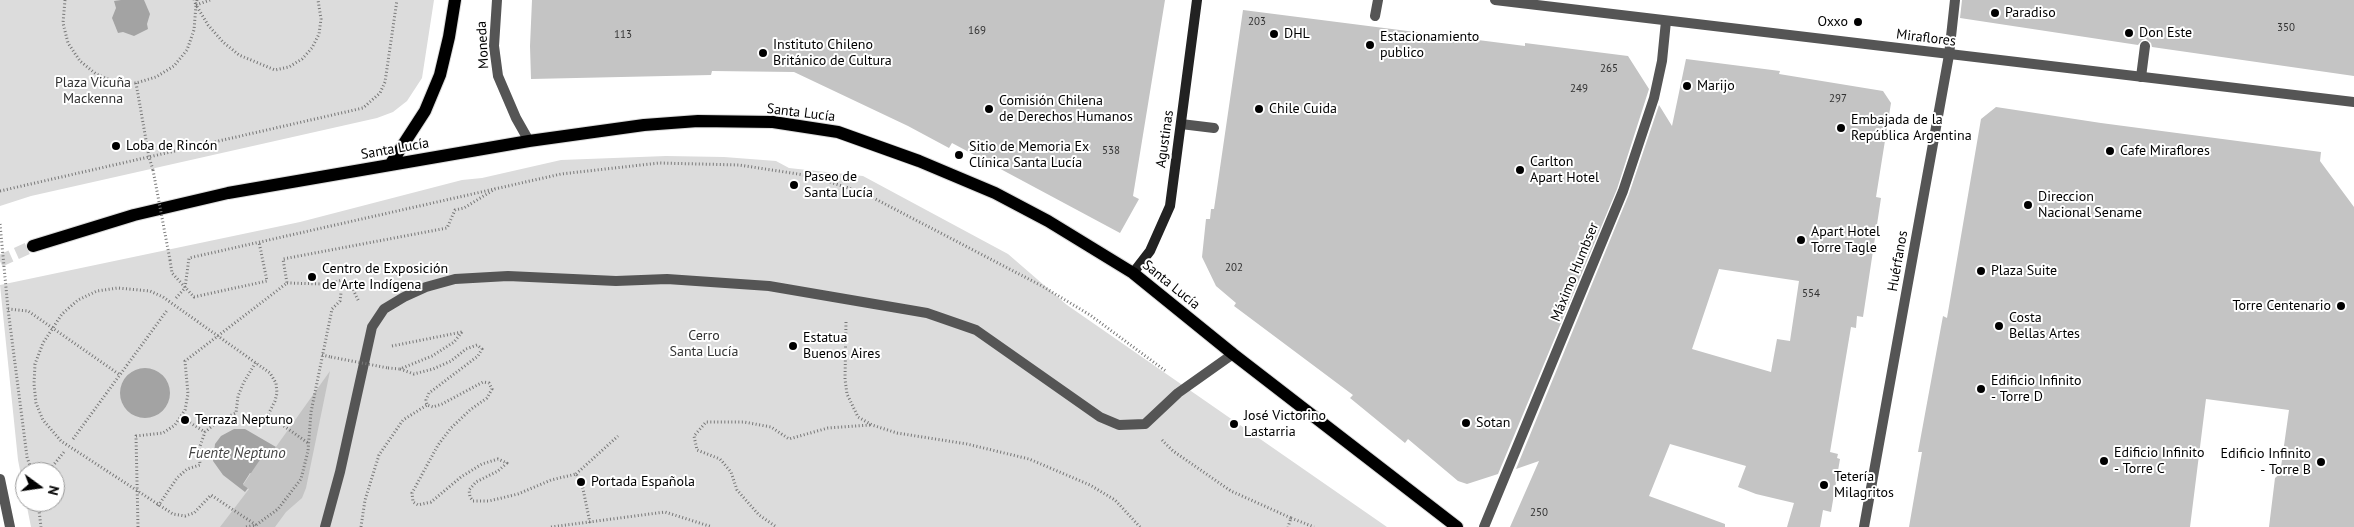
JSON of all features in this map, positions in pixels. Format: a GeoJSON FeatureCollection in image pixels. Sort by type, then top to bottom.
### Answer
{"type":"FeatureCollection","features":[{"type":"Feature","properties":{"kind":"main road"},"geometry":{"type":"LineString","coordinates":[[390,165],[425,111],[440,75],[455,0]]}},
{"type":"Feature","properties":{"kind":"main road","name":"Agustinas"},"geometry":{"type":"LineString","coordinates":[[1133,274],[1150,251],[1170,206],[1197,0]]}},
{"type":"Feature","properties":{"kind":"main road","name":"Santa Lucía"},"geometry":{"type":"LineString","coordinates":[[32,246],[134,216],[219,196],[529,141],[644,125],[698,122],[773,122],[838,132],[919,160],[994,193],[1048,221],[1133,274],[1233,354],[1457,527]]}},
{"type":"Feature","properties":{"kind":"street","name":"Moneda"},"geometry":{"type":"LineString","coordinates":[[497,0],[494,46],[498,76],[516,118],[529,141]]}},
{"type":"Feature","properties":{"kind":"street"},"geometry":{"type":"LineString","coordinates":[[1375,16],[1378,0]]}},
{"type":"Feature","properties":{"kind":"street","name":"Miraflores"},"geometry":{"type":"LineString","coordinates":[[1494,0],[2354,102]]}},
{"type":"Feature","properties":{"kind":"street","name":"Huérfanos"},"geometry":{"type":"LineString","coordinates":[[1864,527],[1949,55],[1955,0]]}},
{"type":"Feature","properties":{"kind":"street","name":"Máximo Humbser"},"geometry":{"type":"LineString","coordinates":[[1484,527],[1623,191],[1654,98],[1662,62],[1666,21]]}},
{"type":"Feature","properties":{"kind":"street"},"geometry":{"type":"LineString","coordinates":[[2141,77],[2145,46]]}},
{"type":"Feature","properties":{"kind":"street"},"geometry":{"type":"LineString","coordinates":[[1181,124],[1214,128]]}},
{"type":"Feature","properties":{"kind":"street"},"geometry":{"type":"LineString","coordinates":[[325,527],[342,464],[372,327],[384,309],[426,286],[455,279],[508,276],[616,281],[667,279],[769,286],[927,313],[976,330],[1100,416],[1119,425],[1145,424],[1178,393],[1188,388],[1233,354]]}},
{"type":"Feature","properties":{"kind":"street"},"geometry":{"type":"LineString","coordinates":[[0,479],[10,527]]}},
{"type":"Feature","properties":{"kind":"path"},"geometry":{"type":"LineString","coordinates":[[65,0],[63,23],[68,43],[80,61],[96,74],[115,82],[136,83],[156,77],[174,66],[187,50],[194,30],[195,0]]}},
{"type":"Feature","properties":{"kind":"path"},"geometry":{"type":"LineString","coordinates":[[196,5],[210,0]]}},
{"type":"Feature","properties":{"kind":"path"},"geometry":{"type":"LineString","coordinates":[[196,5],[208,25],[223,42],[238,54],[275,70],[289,67],[302,59],[312,48],[319,34],[322,19],[318,0]]}},
{"type":"Feature","properties":{"kind":"path"},"geometry":{"type":"LineString","coordinates":[[0,191],[353,111],[372,103],[380,94],[385,82],[397,0]]}},
{"type":"Feature","properties":{"kind":"path"},"geometry":{"type":"LineString","coordinates":[[136,83],[172,273],[194,297],[267,281],[259,242]]}},
{"type":"Feature","properties":{"kind":"path"},"geometry":{"type":"LineString","coordinates":[[176,298],[185,288],[189,258],[498,187],[561,174],[626,166],[691,162],[758,167],[811,176],[864,193],[1042,286],[1090,315],[1140,350],[1188,388]]}},
{"type":"Feature","properties":{"kind":"path"},"geometry":{"type":"LineString","coordinates":[[287,283],[283,259],[447,228],[455,210],[464,208],[498,187]]}},
{"type":"Feature","properties":{"kind":"path"},"geometry":{"type":"LineString","coordinates":[[0,224],[8,309],[29,462]]}},
{"type":"Feature","properties":{"kind":"path"},"geometry":{"type":"LineString","coordinates":[[138,527],[136,436],[163,433],[175,425],[181,417],[188,394],[185,361],[287,283],[324,284],[348,279]]}},
{"type":"Feature","properties":{"kind":"path"},"geometry":{"type":"LineString","coordinates":[[256,525],[211,495],[194,514],[185,516],[173,514],[158,506],[61,440],[43,420],[36,403],[34,384],[36,364],[43,343],[62,314],[78,300],[97,291],[137,288],[150,291],[163,297],[270,373],[276,383],[276,401],[268,415],[308,443]]}},
{"type":"Feature","properties":{"kind":"path"},"geometry":{"type":"LineString","coordinates":[[246,527],[256,525],[278,510],[301,479],[322,355],[332,309],[340,301],[341,292]]}},
{"type":"Feature","properties":{"kind":"path"},"geometry":{"type":"LineString","coordinates":[[847,299],[844,354],[847,394],[858,417],[872,425],[897,433],[967,444],[1029,459],[1090,485],[1115,500],[1140,527]]}},
{"type":"Feature","properties":{"kind":"path"},"geometry":{"type":"LineString","coordinates":[[8,309],[28,311],[120,375]]}},
{"type":"Feature","properties":{"kind":"path"},"geometry":{"type":"LineString","coordinates":[[73,439],[168,309]]}},
{"type":"Feature","properties":{"kind":"path"},"geometry":{"type":"LineString","coordinates":[[386,347],[462,332],[454,342],[432,356],[400,369]]}},
{"type":"Feature","properties":{"kind":"path"},"geometry":{"type":"LineString","coordinates":[[322,355],[400,369],[414,374],[433,369],[451,361],[466,349],[477,345],[482,349],[478,356],[429,393],[426,400],[427,406]]}},
{"type":"Feature","properties":{"kind":"path"},"geometry":{"type":"LineString","coordinates":[[158,506],[176,478],[187,469],[200,465],[199,449],[205,432],[218,421],[236,413],[238,396],[256,362]]}},
{"type":"Feature","properties":{"kind":"path"},"geometry":{"type":"LineString","coordinates":[[361,527],[365,500],[379,454],[403,420],[427,406],[433,408],[483,382],[489,383],[492,389],[487,398],[470,410],[451,428],[438,445],[412,493],[413,502],[418,505],[431,502],[461,477],[482,464],[498,459],[507,463],[498,471],[476,482],[470,490],[470,497],[473,501],[489,501],[518,494],[551,480],[576,474],[618,436]]}},
{"type":"Feature","properties":{"kind":"path"},"geometry":{"type":"LineString","coordinates":[[181,417],[205,432]]}},
{"type":"Feature","properties":{"kind":"path"},"geometry":{"type":"LineString","coordinates":[[775,526],[759,515],[737,490],[731,472],[720,459],[697,450],[694,436],[706,422],[744,422],[771,427],[789,439],[828,428],[872,425]]}},
{"type":"Feature","properties":{"kind":"path"},"geometry":{"type":"LineString","coordinates":[[1145,424],[1173,451],[1231,491],[1314,527]]}},
{"type":"Feature","properties":{"kind":"path"},"geometry":{"type":"LineString","coordinates":[[56,462],[64,452]]}},
{"type":"Feature","properties":{"kind":"path"},"geometry":{"type":"LineString","coordinates":[[576,474],[582,484],[590,523]]}},
{"type":"Feature","properties":{"kind":"path"},"geometry":{"type":"LineString","coordinates":[[39,512],[41,527]]}},
{"type":"Feature","properties":{"kind":"path"},"geometry":{"type":"LineString","coordinates":[[551,527],[665,512],[712,527]]}},
{"type":"Feature","properties":{"kind":"path"},"geometry":{"type":"LineString","coordinates":[[1288,527],[1291,518]]}},
{"type":"Feature","properties":{"kind":"green space","name":"Plaza Vicuña Mackenna"},"geometry":{"type":"Polygon","coordinates":[[[0,0],[434,0],[422,78],[407,101],[393,112],[377,118],[31,196],[0,206],[0,0]]]}},
{"type":"Feature","properties":{"kind":"green space","name":"Cerro Santa Lucía"},"geometry":{"type":"Polygon","coordinates":[[[666,156],[724,157],[776,161],[789,168],[863,176],[1008,254],[1067,305],[1387,527],[31,527],[28,512],[65,512],[65,462],[18,462],[0,285],[300,222],[462,180],[482,178],[561,160],[666,156]]]}},
{"type":"Feature","properties":{"kind":"water"},"geometry":{"type":"Polygon","coordinates":[[[144,0],[150,14],[147,24],[148,29],[134,36],[123,32],[118,33],[112,18],[116,8],[114,1],[144,0]]]}},
{"type":"Feature","properties":{"kind":"water"},"geometry":{"type":"Polygon","coordinates":[[[140,368],[150,368],[163,375],[170,388],[170,398],[163,411],[150,418],[140,418],[131,414],[124,407],[120,398],[120,388],[124,379],[131,372],[140,368]]]}},
{"type":"Feature","properties":{"kind":"water","name":"Fuente Neptuno"},"geometry":{"type":"Polygon","coordinates":[[[234,429],[245,429],[276,447],[274,451],[268,448],[260,459],[266,462],[256,477],[250,473],[243,484],[248,488],[245,492],[223,475],[213,461],[215,444],[221,436],[234,429]]]}},
{"type":"Feature","properties":{"kind":"building"},"geometry":{"type":"Polygon","coordinates":[[[532,0],[1165,0],[1133,196],[1139,199],[1120,233],[952,143],[949,148],[908,126],[794,72],[712,71],[711,75],[531,79],[532,0]]]}},
{"type":"Feature","properties":{"kind":"building"},"geometry":{"type":"Polygon","coordinates":[[[1962,0],[2354,0],[2354,76],[2152,47],[2151,43],[2146,39],[2142,40],[2138,45],[1960,18],[1962,0]]]}},
{"type":"Feature","properties":{"kind":"building"},"geometry":{"type":"Polygon","coordinates":[[[1243,10],[1525,46],[1525,43],[1628,56],[1649,89],[1617,189],[1498,474],[1467,484],[1458,481],[1408,439],[1405,443],[1350,398],[1353,395],[1234,306],[1236,303],[1216,286],[1202,257],[1206,219],[1210,219],[1211,209],[1214,209],[1243,10]]]}},
{"type":"Feature","properties":{"kind":"building"},"geometry":{"type":"Polygon","coordinates":[[[1686,59],[1780,71],[1779,74],[1883,91],[1891,103],[1876,197],[1881,198],[1863,317],[1857,316],[1856,328],[1851,327],[1830,452],[1838,454],[1837,458],[1840,459],[1831,512],[1823,510],[1820,527],[1787,527],[1794,503],[1756,494],[1738,487],[1746,466],[1670,444],[1649,496],[1725,524],[1725,527],[1510,527],[1539,461],[1516,469],[1629,194],[1659,105],[1672,126],[1686,59]],[[1719,269],[1692,349],[1771,372],[1777,339],[1790,341],[1799,281],[1719,269]]]}},
{"type":"Feature","properties":{"kind":"building"},"geometry":{"type":"Polygon","coordinates":[[[1996,107],[2321,152],[2320,161],[2354,207],[2354,527],[2269,527],[2275,478],[2280,474],[2289,410],[2206,399],[2190,527],[1909,527],[1922,452],[1918,452],[1943,316],[1947,318],[1981,119],[1996,107]]]}},
{"type":"Feature","properties":{"kind":"building"},"geometry":{"type":"Polygon","coordinates":[[[330,371],[306,488],[302,498],[286,512],[275,527],[220,527],[249,489],[243,485],[268,448],[273,451],[330,371]]]}},
{"type":"Feature","properties":{"kind":"tunnel"},"geometry":{"type":"LineString","coordinates":[[0,261],[33,246]]}},
{"type":"Feature","properties":{"kind":"place","name":"Paradiso"},"geometry":{"type":"Point","coordinates":[1995,13]}},
{"type":"Feature","properties":{"kind":"place","name":"Oxxo"},"geometry":{"type":"Point","coordinates":[1858,22]}},
{"type":"Feature","properties":{"kind":"place","name":"Don Este"},"geometry":{"type":"Point","coordinates":[2129,33]}},
{"type":"Feature","properties":{"kind":"place","name":"DHL"},"geometry":{"type":"Point","coordinates":[1274,34]}},
{"type":"Feature","properties":{"kind":"place","name":"Estacionamiento publico"},"geometry":{"type":"Point","coordinates":[1370,45]}},
{"type":"Feature","properties":{"kind":"place","name":"Instituto Chileno Británico de Cultura"},"geometry":{"type":"Point","coordinates":[763,53]}},
{"type":"Feature","properties":{"kind":"place","name":"Marijo"},"geometry":{"type":"Point","coordinates":[1687,86]}},
{"type":"Feature","properties":{"kind":"place","name":"Comisión Chilena de Derechos Humanos"},"geometry":{"type":"Point","coordinates":[989,109]}},
{"type":"Feature","properties":{"kind":"place","name":"Chile Cuida"},"geometry":{"type":"Point","coordinates":[1259,109]}},
{"type":"Feature","properties":{"kind":"place","name":"Embajada de la República Argentina"},"geometry":{"type":"Point","coordinates":[1841,128]}},
{"type":"Feature","properties":{"kind":"place","name":"Loba de Rincón"},"geometry":{"type":"Point","coordinates":[116,146]}},
{"type":"Feature","properties":{"kind":"place","name":"Cafe Miraflores"},"geometry":{"type":"Point","coordinates":[2110,151]}},
{"type":"Feature","properties":{"kind":"place","name":"Sitio de Memoria Ex Clínica Santa Lucía"},"geometry":{"type":"Point","coordinates":[959,155]}},
{"type":"Feature","properties":{"kind":"place","name":"Carlton Apart Hotel"},"geometry":{"type":"Point","coordinates":[1520,170]}},
{"type":"Feature","properties":{"kind":"place","name":"Paseo de Santa Lucía"},"geometry":{"type":"Point","coordinates":[794,185]}},
{"type":"Feature","properties":{"kind":"place","name":"Direccion Nacional Sename"},"geometry":{"type":"Point","coordinates":[2028,205]}},
{"type":"Feature","properties":{"kind":"place","name":"Apart Hotel Torre Tagle"},"geometry":{"type":"Point","coordinates":[1801,240]}},
{"type":"Feature","properties":{"kind":"place","name":"Plaza Suite"},"geometry":{"type":"Point","coordinates":[1981,271]}},
{"type":"Feature","properties":{"kind":"place","name":"Centro de Exposición de Arte Indígena"},"geometry":{"type":"Point","coordinates":[312,277]}},
{"type":"Feature","properties":{"kind":"place","name":"Torre Centenario"},"geometry":{"type":"Point","coordinates":[2341,306]}},
{"type":"Feature","properties":{"kind":"place","name":"Costa Bellas Artes"},"geometry":{"type":"Point","coordinates":[1999,326]}},
{"type":"Feature","properties":{"kind":"place","name":"Estatua Buenos Aires"},"geometry":{"type":"Point","coordinates":[793,346]}},
{"type":"Feature","properties":{"kind":"place","name":"Edificio Infinito - Torre D"},"geometry":{"type":"Point","coordinates":[1981,389]}},
{"type":"Feature","properties":{"kind":"place","name":"Terraza Neptuno"},"geometry":{"type":"Point","coordinates":[185,420]}},
{"type":"Feature","properties":{"kind":"place","name":"Sotan"},"geometry":{"type":"Point","coordinates":[1466,423]}},
{"type":"Feature","properties":{"kind":"place","name":"José Victorino Lastarria"},"geometry":{"type":"Point","coordinates":[1234,424]}},
{"type":"Feature","properties":{"kind":"place","name":"Edificio Infinito - Torre C"},"geometry":{"type":"Point","coordinates":[2104,461]}},
{"type":"Feature","properties":{"kind":"place","name":"Edificio Infinito - Torre B"},"geometry":{"type":"Point","coordinates":[2321,462]}},
{"type":"Feature","properties":{"kind":"place","name":"Portada Española"},"geometry":{"type":"Point","coordinates":[581,482]}},
{"type":"Feature","properties":{"kind":"place","name":"Tetería Milagritos"},"geometry":{"type":"Point","coordinates":[1824,485]}}]}
